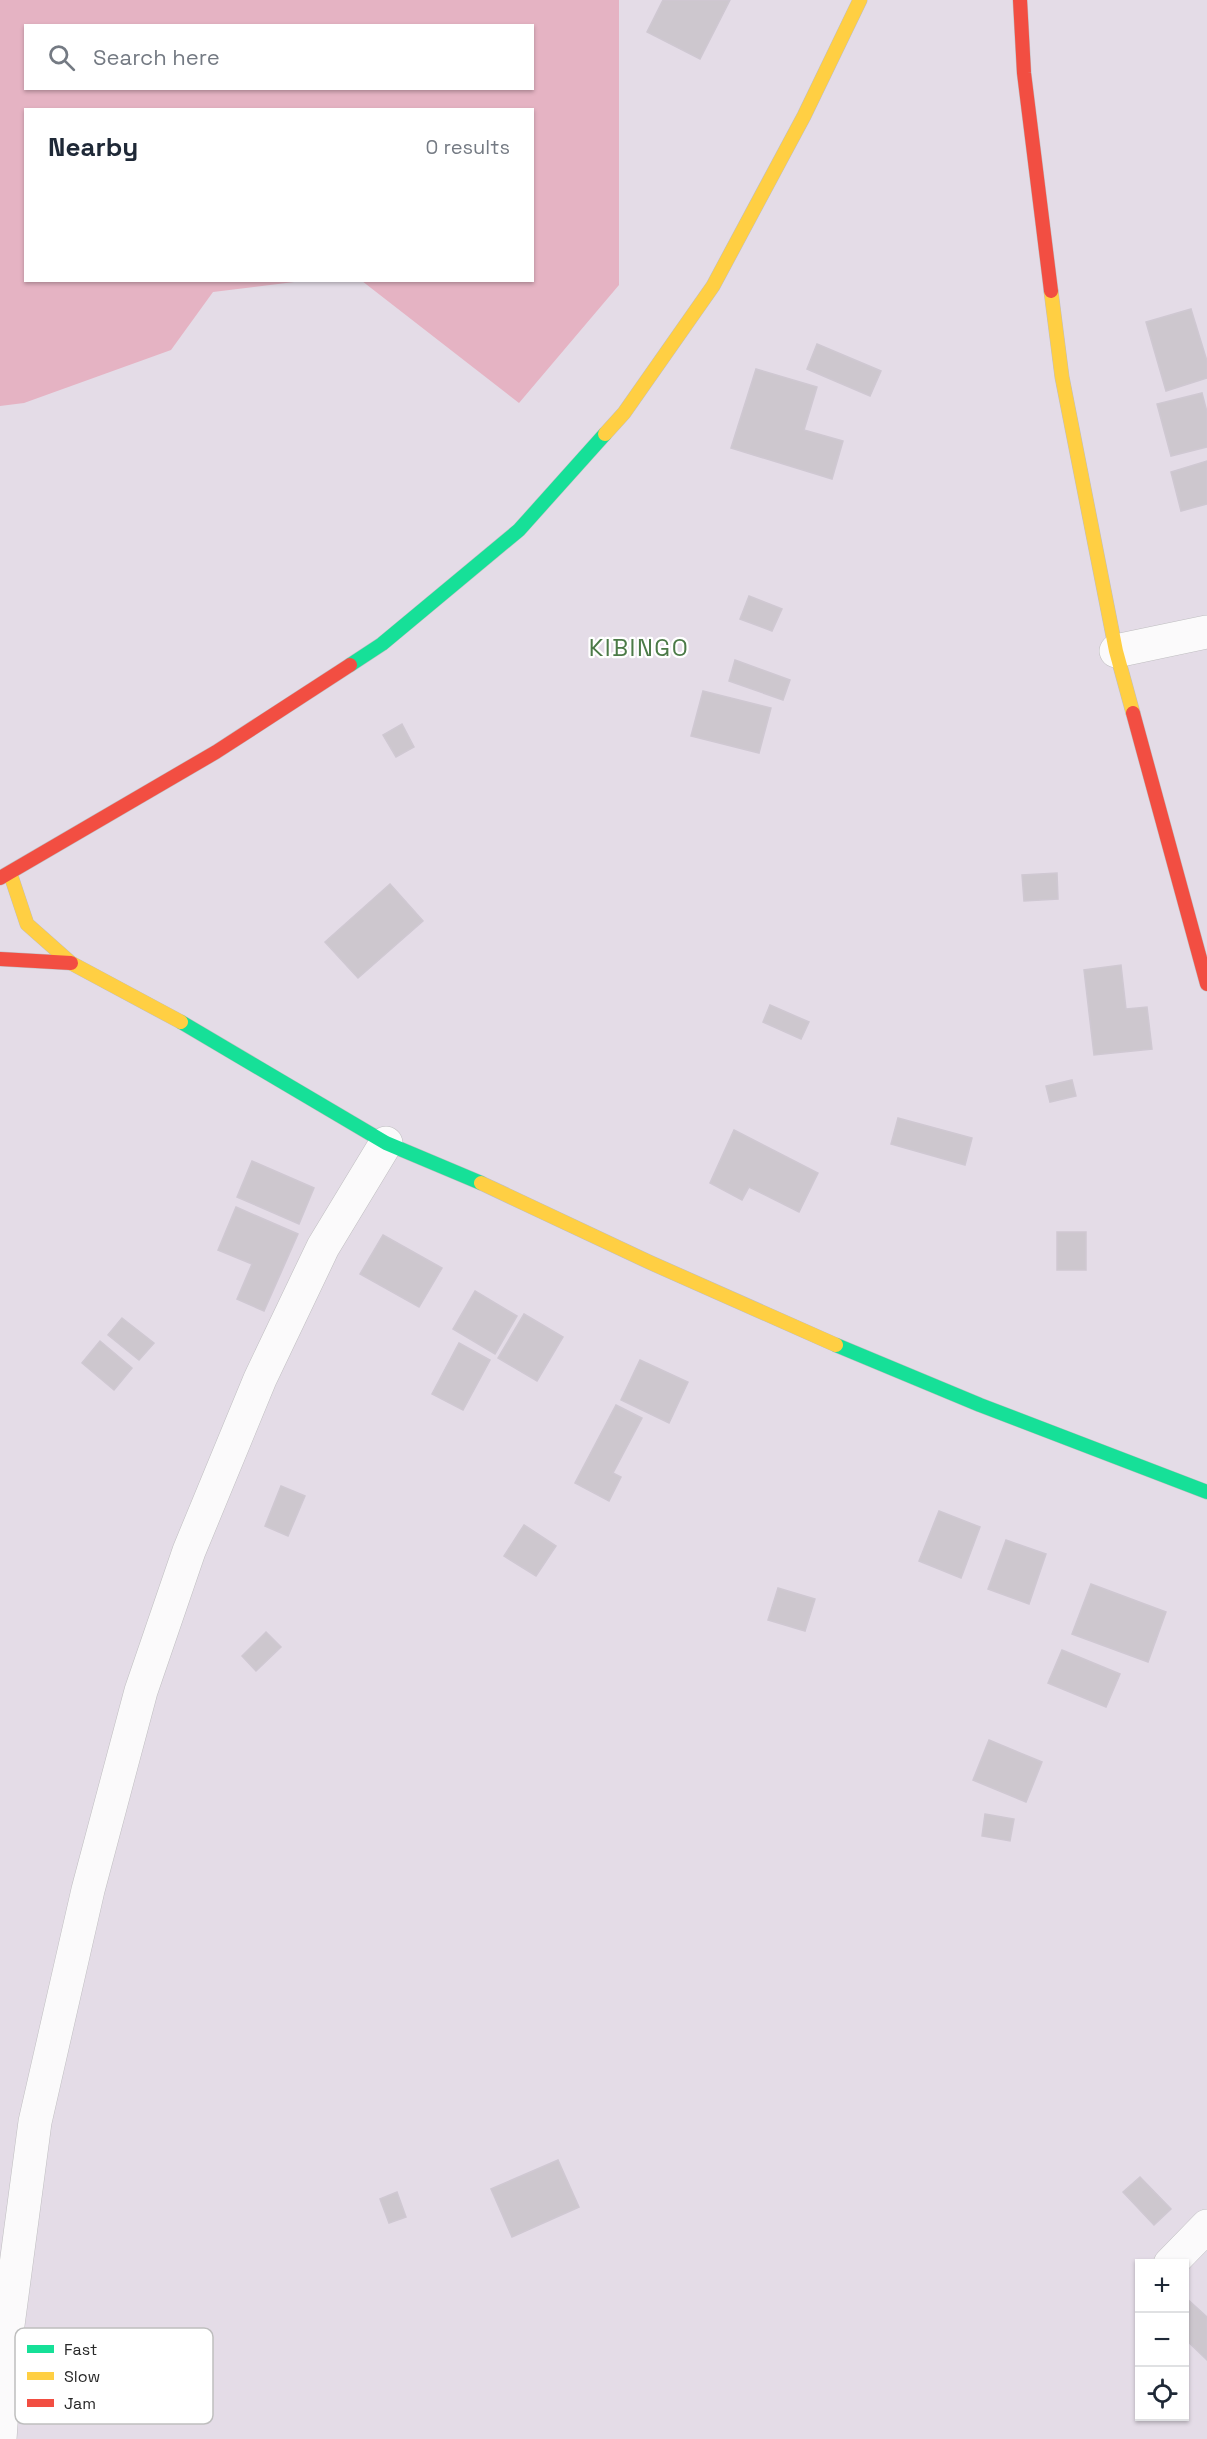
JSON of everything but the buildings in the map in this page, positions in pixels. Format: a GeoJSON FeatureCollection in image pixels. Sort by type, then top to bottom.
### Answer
{"type":"FeatureCollection","features":[{"type":"Feature","properties":{"kind":"street"},"geometry":{"type":"LineString","coordinates":[[860,0],[804,116],[713,286],[624,413],[519,530],[382,644],[216,752],[3,873],[27,924],[71,963],[135,996],[257,1065],[386,1143],[456,1171],[809,1334],[980,1405],[1207,1492]]}},
{"type":"Feature","properties":{"kind":"street"},"geometry":{"type":"LineString","coordinates":[[1020,0],[1024,73],[1062,377],[1116,651],[1207,984]]}},
{"type":"Feature","properties":{"kind":"street"},"geometry":{"type":"LineString","coordinates":[[1116,651],[1207,632]]}},
{"type":"Feature","properties":{"kind":"street"},"geometry":{"type":"LineString","coordinates":[[0,959],[71,963]]}},
{"type":"Feature","properties":{"kind":"street"},"geometry":{"type":"LineString","coordinates":[[0,2439],[8,2325],[35,2122],[88,1890],[141,1691],[189,1551],[260,1379],[323,1247],[386,1143]]}},
{"type":"Feature","properties":{"kind":"street"},"geometry":{"type":"LineString","coordinates":[[1175,2259],[1207,2226]]}},
{"type":"Feature","properties":{"kind":"shaded area"},"geometry":{"type":"Polygon","coordinates":[[[0,0],[619,0],[619,285],[519,403],[363,282],[534,282],[534,108],[24,108],[24,282],[294,282],[213,292],[171,350],[24,403],[0,406],[0,0]]]}},
{"type":"Feature","properties":{"kind":"traffic: fast"},"geometry":{"type":"LineString","coordinates":[[350,665],[382,644],[519,530],[605,434]]}},
{"type":"Feature","properties":{"kind":"traffic: fast"},"geometry":{"type":"LineString","coordinates":[[181,1022],[386,1143],[481,1183]]}},
{"type":"Feature","properties":{"kind":"traffic: fast"},"geometry":{"type":"LineString","coordinates":[[836,1345],[980,1405],[1207,1492]]}},
{"type":"Feature","properties":{"kind":"traffic: slow"},"geometry":{"type":"LineString","coordinates":[[605,434],[624,413],[713,286],[804,116],[860,0]]}},
{"type":"Feature","properties":{"kind":"traffic: slow"},"geometry":{"type":"LineString","coordinates":[[1051,291],[1062,377],[1116,651],[1133,713]]}},
{"type":"Feature","properties":{"kind":"traffic: slow"},"geometry":{"type":"LineString","coordinates":[[10,873],[27,924],[71,963],[181,1022]]}},
{"type":"Feature","properties":{"kind":"traffic: slow"},"geometry":{"type":"LineString","coordinates":[[481,1183],[649,1262],[836,1345]]}},
{"type":"Feature","properties":{"kind":"traffic: jam"},"geometry":{"type":"LineString","coordinates":[[1020,0],[1024,73],[1051,291]]}},
{"type":"Feature","properties":{"kind":"traffic: jam"},"geometry":{"type":"LineString","coordinates":[[0,878],[216,752],[350,665]]}},
{"type":"Feature","properties":{"kind":"traffic: jam"},"geometry":{"type":"LineString","coordinates":[[1133,713],[1207,984]]}},
{"type":"Feature","properties":{"kind":"traffic: jam"},"geometry":{"type":"LineString","coordinates":[[0,959],[71,963]]}},
{"type":"Feature","properties":{"kind":"district","name":"KIBINGO"},"geometry":{"type":"Point","coordinates":[639,648]}}]}
